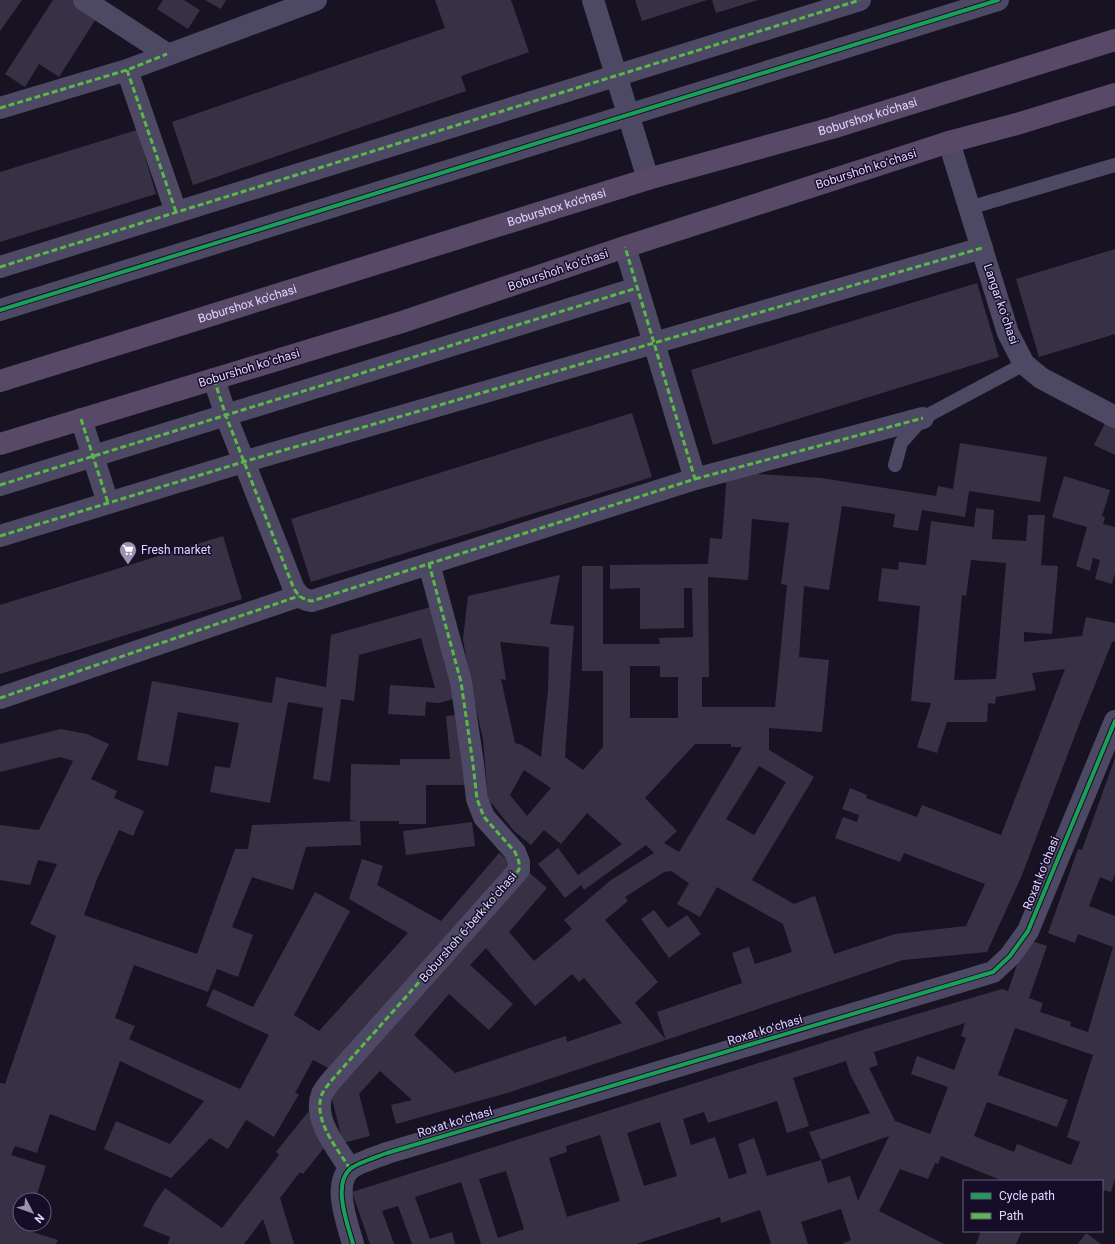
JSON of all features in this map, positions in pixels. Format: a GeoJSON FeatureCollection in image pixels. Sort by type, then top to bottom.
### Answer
{"type":"FeatureCollection","features":[{"type":"Feature","properties":{"kind":"main road","name":"Boburshox ko'chasi"},"geometry":{"type":"LineString","coordinates":[[0,381],[648,179],[832,128],[1115,40]]}},
{"type":"Feature","properties":{"kind":"main road","name":"Boburshoh koʻchasi"},"geometry":{"type":"LineString","coordinates":[[0,444],[402,322],[625,247],[949,142],[1017,124],[1115,94]]}},
{"type":"Feature","properties":{"kind":"street"},"geometry":{"type":"LineString","coordinates":[[84,0],[167,54]]}},
{"type":"Feature","properties":{"kind":"street"},"geometry":{"type":"LineString","coordinates":[[0,108],[127,70],[316,0]]}},
{"type":"Feature","properties":{"kind":"street"},"geometry":{"type":"LineString","coordinates":[[593,0],[648,179]]}},
{"type":"Feature","properties":{"kind":"street"},"geometry":{"type":"LineString","coordinates":[[0,267],[860,0]]}},
{"type":"Feature","properties":{"kind":"street"},"geometry":{"type":"LineString","coordinates":[[0,310],[998,0]]}},
{"type":"Feature","properties":{"kind":"street"},"geometry":{"type":"LineString","coordinates":[[127,70],[176,212]]}},
{"type":"Feature","properties":{"kind":"street","name":"Langar koʻchasi"},"geometry":{"type":"LineString","coordinates":[[949,142],[1008,333],[1024,364],[1040,378],[1115,417]]}},
{"type":"Feature","properties":{"kind":"street"},"geometry":{"type":"LineString","coordinates":[[625,247],[696,479]]}},
{"type":"Feature","properties":{"kind":"street"},"geometry":{"type":"LineString","coordinates":[[0,536],[243,462],[982,248]]}},
{"type":"Feature","properties":{"kind":"street"},"geometry":{"type":"LineString","coordinates":[[0,485],[637,288]]}},
{"type":"Feature","properties":{"kind":"street"},"geometry":{"type":"LineString","coordinates":[[214,379],[243,462],[294,589],[298,596],[305,600],[312,601],[696,479],[923,418]]}},
{"type":"Feature","properties":{"kind":"street"},"geometry":{"type":"LineString","coordinates":[[81,419],[108,503]]}},
{"type":"Feature","properties":{"kind":"street","name":"Boburshoh 6-berk koʻchasi"},"geometry":{"type":"LineString","coordinates":[[350,1169],[325,1127],[320,1112],[322,1094],[331,1081],[519,870],[519,862],[515,852],[484,817],[477,798],[461,682],[429,564]]}},
{"type":"Feature","properties":{"kind":"street"},"geometry":{"type":"LineString","coordinates":[[0,698],[298,596]]}},
{"type":"Feature","properties":{"kind":"street","name":"Roxat koʻchasi"},"geometry":{"type":"LineString","coordinates":[[350,1169],[395,1151],[993,972],[1010,956],[1028,931],[1115,721]]}},
{"type":"Feature","properties":{"kind":"street"},"geometry":{"type":"LineString","coordinates":[[350,1169],[343,1179],[342,1192],[345,1216],[353,1244]]}},
{"type":"Feature","properties":{"kind":"lane"},"geometry":{"type":"LineString","coordinates":[[970,208],[1115,166]]}},
{"type":"Feature","properties":{"kind":"lane"},"geometry":{"type":"LineString","coordinates":[[895,465],[901,443],[923,418],[1024,364]]}},
{"type":"Feature","properties":{"kind":"building"},"geometry":{"type":"Polygon","coordinates":[[[0,0],[22,0],[0,31],[0,0]]]}},
{"type":"Feature","properties":{"kind":"building"},"geometry":{"type":"Polygon","coordinates":[[[53,0],[76,0],[99,14],[59,77],[39,64],[25,87],[5,74],[53,0]]]}},
{"type":"Feature","properties":{"kind":"building"},"geometry":{"type":"Polygon","coordinates":[[[163,0],[184,0],[200,10],[188,29],[157,9],[163,0]]]}},
{"type":"Feature","properties":{"kind":"building"},"geometry":{"type":"Polygon","coordinates":[[[205,0],[226,0],[221,9],[205,0]]]}},
{"type":"Feature","properties":{"kind":"building"},"geometry":{"type":"Polygon","coordinates":[[[435,0],[511,0],[529,52],[461,76],[466,91],[193,185],[172,122],[445,28],[435,0]]]}},
{"type":"Feature","properties":{"kind":"building"},"geometry":{"type":"Polygon","coordinates":[[[635,0],[707,0],[642,21],[635,0]]]}},
{"type":"Feature","properties":{"kind":"building"},"geometry":{"type":"Polygon","coordinates":[[[712,0],[758,0],[716,13],[712,0]]]}},
{"type":"Feature","properties":{"kind":"building"},"geometry":{"type":"Polygon","coordinates":[[[137,130],[156,194],[0,242],[0,172],[137,130]]]}},
{"type":"Feature","properties":{"kind":"building"},"geometry":{"type":"Polygon","coordinates":[[[1115,249],[1115,334],[1039,357],[1016,279],[1115,249]]]}},
{"type":"Feature","properties":{"kind":"building"},"geometry":{"type":"Polygon","coordinates":[[[977,283],[999,357],[713,445],[691,370],[977,283]]]}},
{"type":"Feature","properties":{"kind":"building"},"geometry":{"type":"Polygon","coordinates":[[[632,413],[652,477],[311,582],[291,519],[632,413]]]}},
{"type":"Feature","properties":{"kind":"building"},"geometry":{"type":"Polygon","coordinates":[[[1105,423],[1115,428],[1115,455],[1094,445],[1105,423]]]}},
{"type":"Feature","properties":{"kind":"building"},"geometry":{"type":"Polygon","coordinates":[[[960,443],[1047,457],[1040,502],[969,491],[965,517],[922,510],[918,531],[893,527],[895,514],[842,506],[829,590],[804,586],[799,657],[829,660],[822,732],[769,728],[769,750],[814,777],[752,880],[794,904],[815,896],[834,954],[895,934],[966,926],[985,884],[904,853],[900,862],[835,838],[843,817],[857,822],[859,815],[842,809],[850,788],[867,795],[866,798],[917,817],[922,805],[1001,835],[1065,669],[1032,673],[1036,690],[996,697],[995,704],[988,703],[987,722],[947,722],[937,753],[917,747],[931,703],[911,701],[920,606],[878,601],[882,568],[898,570],[899,562],[926,565],[931,521],[974,527],[976,508],[994,510],[992,539],[1026,541],[1028,515],[1045,515],[1041,565],[1058,566],[1052,634],[1024,632],[1024,642],[1082,636],[1086,617],[1115,623],[1115,641],[1112,642],[1080,722],[1022,875],[987,952],[903,960],[666,1040],[507,1093],[396,1124],[391,1105],[412,1100],[380,1071],[359,1094],[370,1136],[343,1143],[330,1091],[524,868],[547,888],[509,932],[534,961],[572,929],[564,920],[611,880],[654,853],[646,845],[584,890],[581,885],[565,898],[538,864],[558,848],[578,875],[622,844],[587,813],[561,844],[544,830],[531,845],[514,831],[488,799],[483,739],[471,686],[463,639],[468,596],[560,575],[550,624],[574,626],[565,757],[583,770],[603,747],[603,671],[582,671],[582,566],[603,566],[603,644],[660,644],[659,638],[693,637],[692,588],[684,588],[684,628],[640,629],[640,588],[610,589],[610,565],[708,564],[710,538],[722,539],[727,472],[821,478],[936,496],[938,486],[953,489],[960,443]],[[752,519],[748,580],[708,577],[709,677],[702,677],[702,707],[775,707],[787,585],[781,584],[789,523],[752,519]],[[971,560],[966,596],[962,595],[954,680],[996,679],[1006,563],[971,560]],[[500,642],[506,680],[501,679],[515,743],[522,745],[541,757],[548,690],[549,647],[500,642]],[[630,666],[630,718],[678,718],[678,677],[660,677],[660,666],[630,666]],[[695,744],[645,798],[677,831],[664,843],[679,852],[742,747],[731,747],[731,744],[695,744]],[[759,766],[726,819],[754,835],[786,782],[759,766]],[[524,770],[510,795],[527,816],[551,788],[524,770]],[[671,871],[664,872],[625,897],[628,901],[605,920],[658,982],[635,1003],[666,1040],[657,1012],[742,983],[732,953],[749,947],[755,964],[792,952],[783,924],[717,887],[700,917],[677,904],[689,883],[671,871]],[[486,948],[470,965],[513,1004],[489,1030],[449,994],[414,1035],[455,1073],[566,1036],[567,1042],[622,1023],[584,978],[579,982],[572,974],[535,1006],[486,948]]]}},
{"type":"Feature","properties":{"kind":"building"},"geometry":{"type":"Polygon","coordinates":[[[1064,476],[1110,490],[1102,516],[1105,517],[1103,524],[1115,527],[1115,573],[1112,584],[1095,579],[1100,560],[1093,558],[1090,571],[1076,566],[1087,527],[1052,517],[1064,476]]]}},
{"type":"Feature","properties":{"kind":"building"},"geometry":{"type":"Polygon","coordinates":[[[223,536],[242,599],[0,674],[0,605],[223,536]]]}},
{"type":"Feature","properties":{"kind":"building"},"geometry":{"type":"Polygon","coordinates":[[[434,606],[460,697],[439,703],[426,702],[425,716],[388,714],[390,685],[435,688],[421,638],[359,655],[354,701],[341,699],[330,782],[313,779],[323,708],[288,702],[270,803],[210,792],[215,766],[230,768],[239,723],[178,712],[168,766],[137,760],[152,681],[272,703],[276,677],[326,687],[331,635],[434,606]]]}},
{"type":"Feature","properties":{"kind":"building"},"geometry":{"type":"Polygon","coordinates":[[[466,714],[474,785],[426,785],[426,824],[399,824],[399,821],[360,821],[361,845],[306,847],[293,890],[252,877],[232,927],[253,935],[238,977],[217,969],[208,992],[134,965],[115,1018],[135,1026],[129,1039],[240,1089],[269,1035],[206,1006],[213,989],[253,1007],[315,892],[350,911],[294,1015],[319,1031],[408,933],[349,899],[362,859],[383,866],[377,885],[441,921],[499,853],[518,869],[336,1072],[313,1060],[295,1093],[299,1094],[274,1137],[246,1120],[228,1149],[210,1138],[171,1178],[104,1149],[116,1121],[170,1144],[204,1101],[120,1061],[95,1131],[50,1114],[37,1153],[15,1146],[11,1155],[46,1166],[38,1192],[12,1192],[12,1232],[32,1232],[58,1240],[56,1244],[0,1244],[0,1083],[5,1084],[56,936],[30,924],[57,864],[38,860],[30,885],[0,880],[0,825],[39,830],[73,761],[60,757],[0,772],[0,744],[61,729],[87,734],[109,744],[91,779],[117,791],[114,798],[144,811],[133,836],[119,830],[97,879],[84,915],[197,954],[235,849],[248,849],[252,825],[357,821],[350,820],[351,764],[400,765],[400,759],[450,759],[446,716],[466,714]]]}},
{"type":"Feature","properties":{"kind":"building"},"geometry":{"type":"Polygon","coordinates":[[[1115,758],[1115,874],[1112,882],[1100,877],[1089,906],[1115,916],[1115,1179],[1111,1192],[1103,1190],[1103,1180],[1001,1180],[941,1156],[938,1164],[935,1163],[928,1179],[900,1169],[879,1211],[944,1244],[842,1244],[851,1240],[841,1209],[801,1222],[808,1244],[771,1244],[760,1210],[721,1223],[720,1217],[636,1244],[481,1244],[461,1182],[415,1197],[430,1239],[452,1232],[455,1244],[412,1244],[398,1206],[382,1211],[394,1244],[370,1244],[352,1192],[866,1029],[1002,989],[1008,991],[1026,939],[1047,946],[1029,998],[1043,1003],[1040,1012],[1071,1022],[1070,1026],[1088,1032],[1113,947],[1078,934],[1075,943],[1048,933],[1078,849],[1082,850],[1115,758]],[[965,1023],[874,1052],[878,1065],[869,1068],[895,1121],[930,1134],[948,1087],[911,1074],[917,1056],[954,1070],[966,1038],[961,1036],[965,1023]],[[1015,1028],[998,1075],[1068,1100],[1057,1127],[987,1102],[974,1136],[1014,1152],[1017,1144],[1071,1165],[1080,1142],[1067,1137],[1093,1055],[1015,1028]],[[846,1061],[793,1078],[809,1126],[787,1133],[777,1101],[708,1123],[704,1112],[683,1119],[691,1145],[715,1137],[729,1179],[747,1173],[738,1144],[754,1138],[767,1176],[821,1160],[809,1132],[870,1113],[850,1074],[846,1061]],[[660,1122],[627,1133],[644,1186],[677,1176],[660,1122]],[[600,1135],[566,1146],[567,1152],[549,1158],[567,1217],[620,1201],[600,1135]],[[889,1136],[821,1160],[828,1183],[850,1176],[858,1201],[889,1136]],[[506,1171],[479,1179],[498,1238],[524,1229],[506,1171]]]}},
{"type":"Feature","properties":{"kind":"building"},"geometry":{"type":"Polygon","coordinates":[[[472,822],[475,846],[406,855],[403,831],[472,822]]]}},
{"type":"Feature","properties":{"kind":"building"},"geometry":{"type":"Polygon","coordinates":[[[654,910],[668,928],[687,915],[701,934],[669,958],[641,919],[654,910]]]}},
{"type":"Feature","properties":{"kind":"building"},"geometry":{"type":"Polygon","coordinates":[[[308,1112],[331,1139],[303,1174],[300,1172],[280,1198],[294,1244],[271,1244],[263,1219],[244,1244],[168,1244],[170,1237],[143,1226],[154,1204],[165,1188],[222,1228],[279,1155],[276,1152],[308,1112]]]}},
{"type":"Feature","properties":{"kind":"building"},"geometry":{"type":"Polygon","coordinates":[[[981,1232],[1022,1232],[1016,1244],[976,1244],[981,1232]]]}},
{"type":"Feature","properties":{"kind":"building"},"geometry":{"type":"Polygon","coordinates":[[[1086,1233],[1101,1244],[1078,1244],[1086,1233]]]}},
{"type":"Feature","properties":{"kind":"marked path"},"geometry":{"type":"LineString","coordinates":[[0,267],[860,0]]}},
{"type":"Feature","properties":{"kind":"marked path"},"geometry":{"type":"LineString","coordinates":[[0,108],[127,70],[167,54]]}},
{"type":"Feature","properties":{"kind":"marked path"},"geometry":{"type":"LineString","coordinates":[[127,70],[176,212]]}},
{"type":"Feature","properties":{"kind":"marked path"},"geometry":{"type":"LineString","coordinates":[[214,379],[226,416],[294,589],[306,600],[312,601],[695,479],[625,247]]}},
{"type":"Feature","properties":{"kind":"marked path"},"geometry":{"type":"LineString","coordinates":[[0,536],[243,462],[982,248]]}},
{"type":"Feature","properties":{"kind":"marked path"},"geometry":{"type":"LineString","coordinates":[[0,485],[637,288]]}},
{"type":"Feature","properties":{"kind":"marked path"},"geometry":{"type":"LineString","coordinates":[[695,479],[923,418]]}},
{"type":"Feature","properties":{"kind":"marked path"},"geometry":{"type":"LineString","coordinates":[[81,419],[108,503]]}},
{"type":"Feature","properties":{"kind":"marked path"},"geometry":{"type":"LineString","coordinates":[[350,1169],[333,1143],[323,1124],[320,1114],[320,1104],[323,1092],[331,1081],[519,870],[519,862],[515,852],[484,817],[477,799],[461,682],[429,564]]}},
{"type":"Feature","properties":{"kind":"marked path"},"geometry":{"type":"LineString","coordinates":[[0,698],[299,596]]}},
{"type":"Feature","properties":{"kind":"cycle path"},"geometry":{"type":"LineString","coordinates":[[0,310],[998,0]]}},
{"type":"Feature","properties":{"kind":"cycle path"},"geometry":{"type":"LineString","coordinates":[[353,1244],[345,1216],[342,1185],[345,1176],[350,1169],[362,1162],[387,1153],[993,972],[1010,956],[1028,931],[1115,721]]}},
{"type":"Feature","properties":{"kind":"place","name":"Fresh market"},"geometry":{"type":"Point","coordinates":[128,565]}}]}
